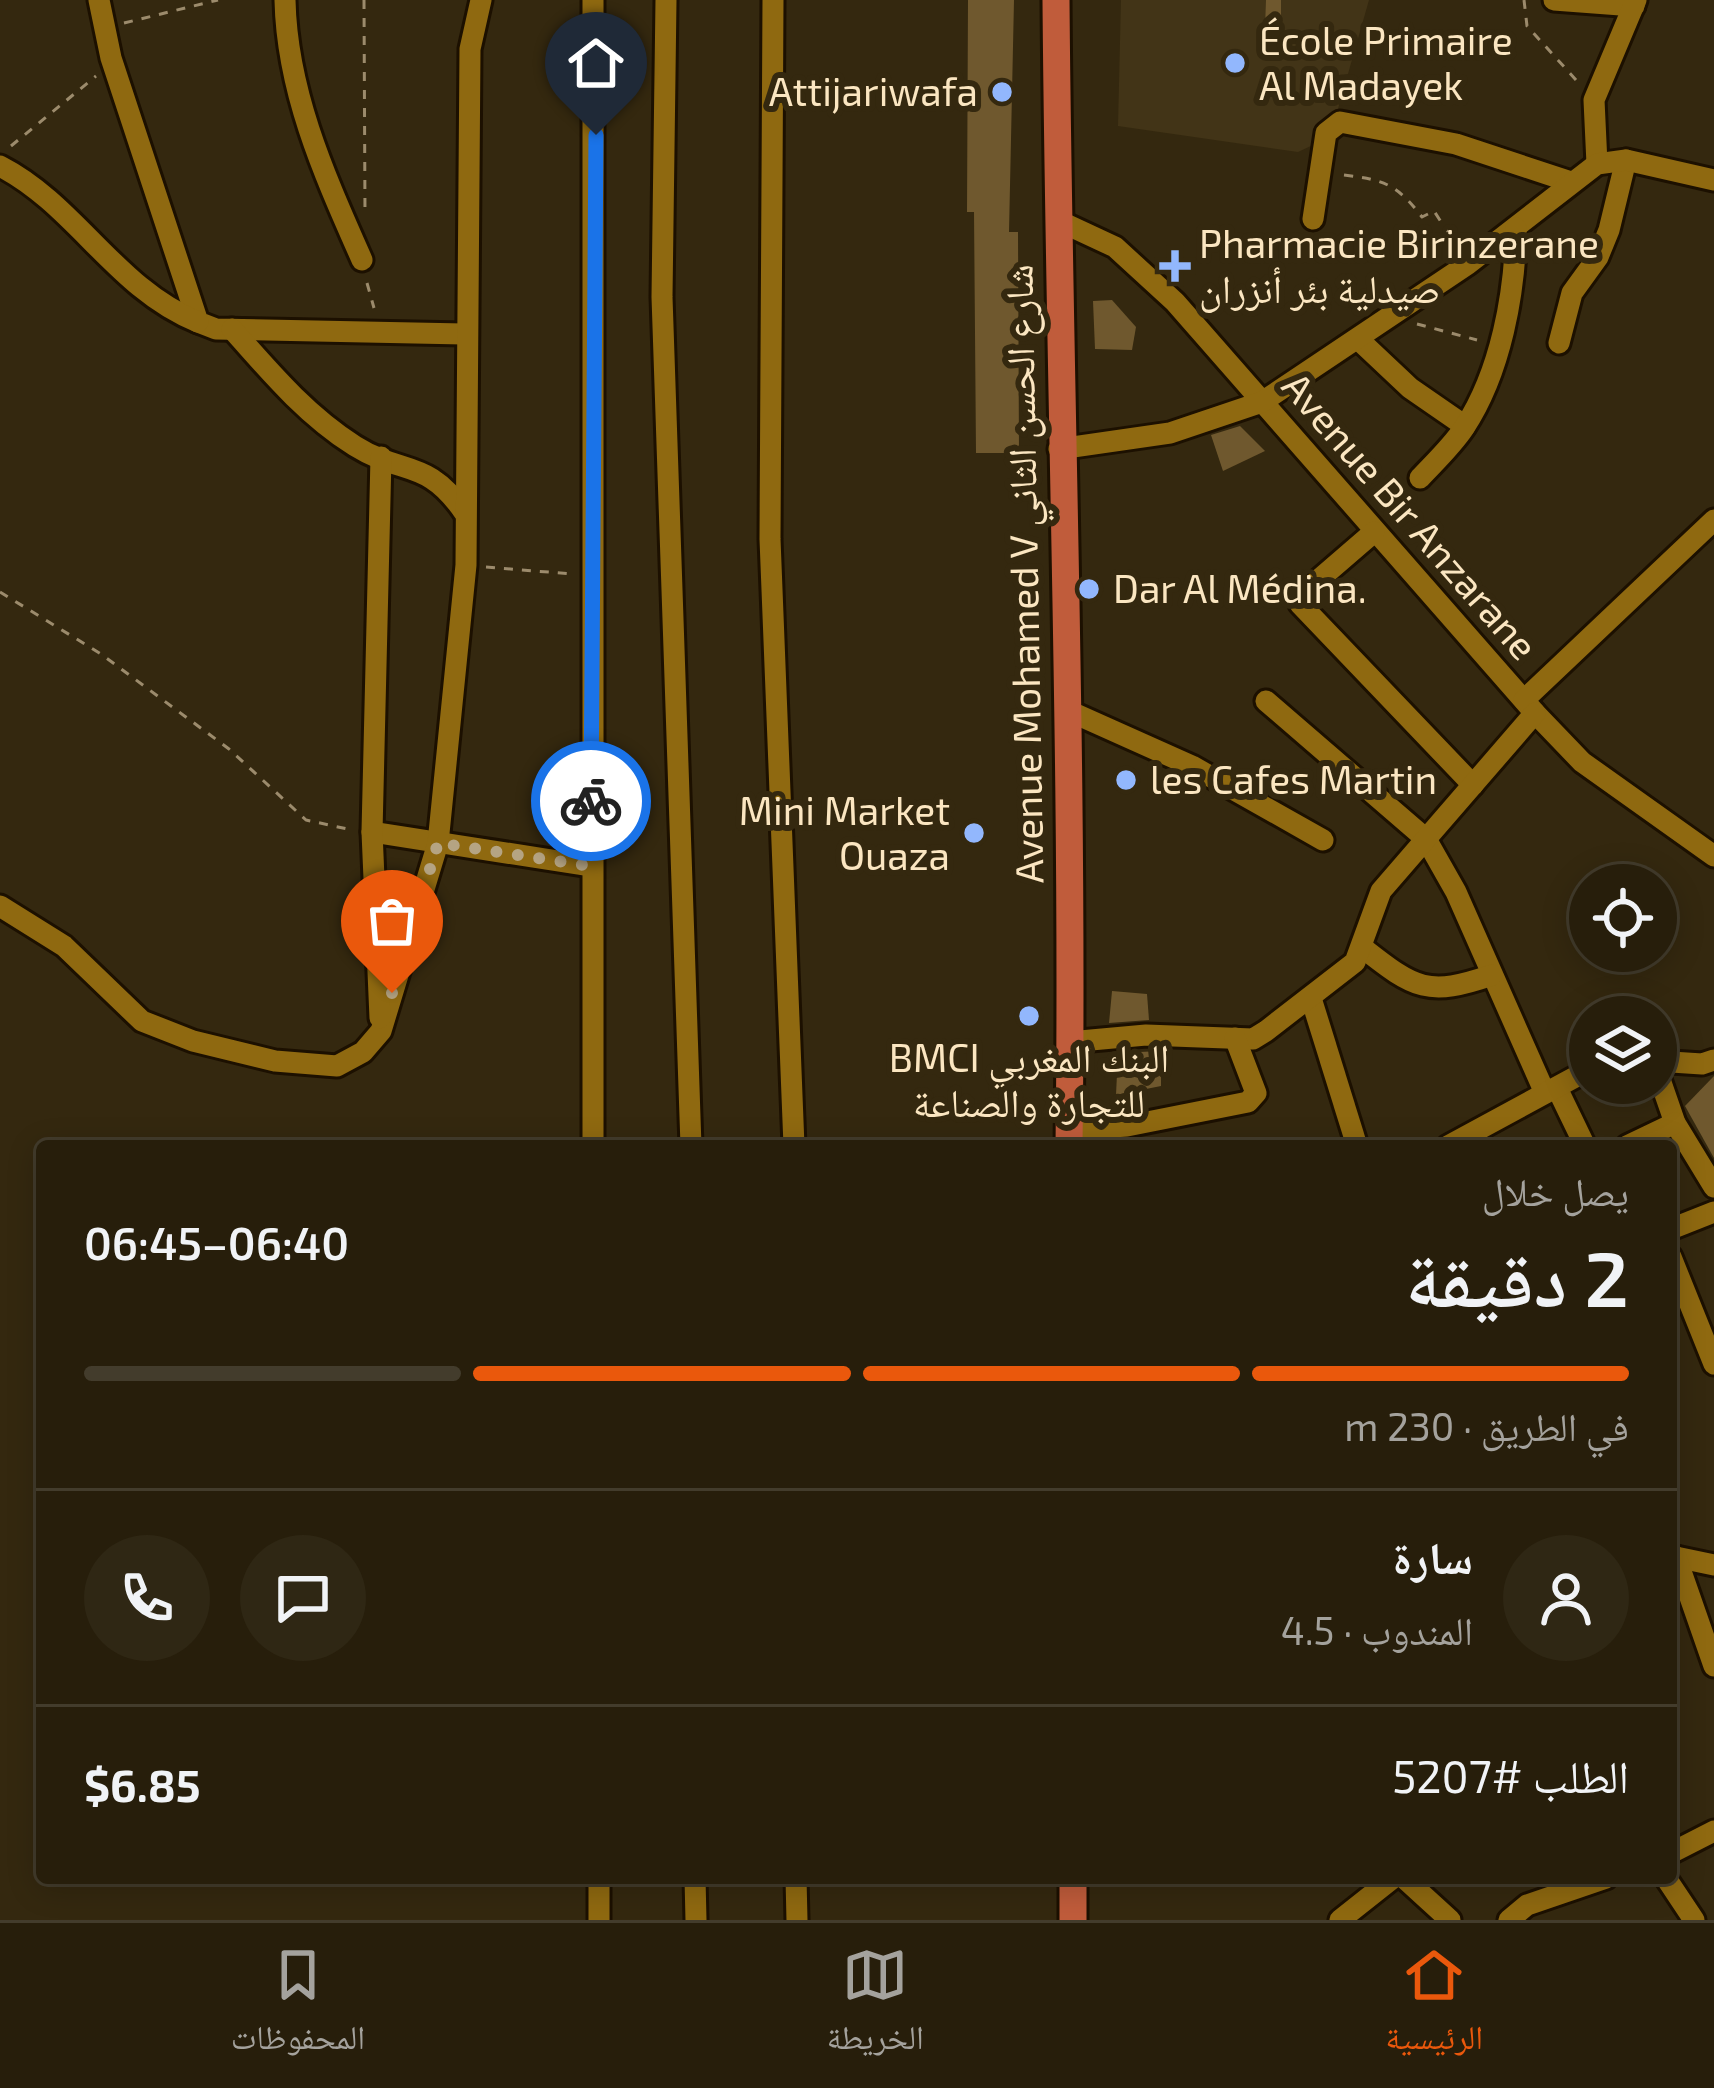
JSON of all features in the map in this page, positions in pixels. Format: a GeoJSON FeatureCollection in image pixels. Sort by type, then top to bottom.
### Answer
{"type":"FeatureCollection","features":[{"type":"Feature","properties":{"kind":"main road","name":"Avenue Mohamed V شارع الحسن الثاني"},"geometry":{"type":"LineString","coordinates":[[1056,0],[1059,449],[1069,711],[1069,1138]]}},
{"type":"Feature","properties":{"kind":"main road"},"geometry":{"type":"LineString","coordinates":[[1072,1884],[1072,1920]]}},
{"type":"Feature","properties":{"kind":"street"},"geometry":{"type":"LineString","coordinates":[[99,0],[111,58],[198,322]]}},
{"type":"Feature","properties":{"kind":"street"},"geometry":{"type":"LineString","coordinates":[[285,0],[289,52],[309,136],[362,260]]}},
{"type":"Feature","properties":{"kind":"street"},"geometry":{"type":"LineString","coordinates":[[0,906],[64,946],[142,1021],[193,1041],[274,1060],[337,1066],[363,1052],[381,1030],[438,843],[466,565],[464,334],[470,49],[481,0]]}},
{"type":"Feature","properties":{"kind":"street"},"geometry":{"type":"LineString","coordinates":[[592,1140],[593,0]]}},
{"type":"Feature","properties":{"kind":"street"},"geometry":{"type":"LineString","coordinates":[[666,0],[662,297],[691,1140]]}},
{"type":"Feature","properties":{"kind":"street"},"geometry":{"type":"LineString","coordinates":[[773,0],[770,538],[794,1140]]}},
{"type":"Feature","properties":{"kind":"street"},"geometry":{"type":"LineString","coordinates":[[1555,0],[1635,3],[1594,100],[1598,164]]}},
{"type":"Feature","properties":{"kind":"street"},"geometry":{"type":"LineString","coordinates":[[1313,219],[1326,134],[1340,122],[1456,144],[1571,182]]}},
{"type":"Feature","properties":{"kind":"street"},"geometry":{"type":"LineString","coordinates":[[1559,343],[1572,293],[1598,257],[1609,230],[1626,160]]}},
{"type":"Feature","properties":{"kind":"street"},"geometry":{"type":"LineString","coordinates":[[1059,449],[1170,433],[1262,402],[1468,264],[1598,164],[1626,160],[1714,180]]}},
{"type":"Feature","properties":{"kind":"street"},"geometry":{"type":"LineString","coordinates":[[0,166],[49,203],[150,299],[198,322],[232,329],[464,334]]}},
{"type":"Feature","properties":{"kind":"street","name":"Avenue Bir Anzarane"},"geometry":{"type":"LineString","coordinates":[[1057,220],[1115,247],[1139,266],[1582,762],[1714,856]]}},
{"type":"Feature","properties":{"kind":"street"},"geometry":{"type":"LineString","coordinates":[[1420,478],[1465,426],[1499,345],[1515,272],[1516,228]]}},
{"type":"Feature","properties":{"kind":"street"},"geometry":{"type":"LineString","coordinates":[[232,329],[304,407],[360,449],[439,478],[464,512]]}},
{"type":"Feature","properties":{"kind":"street"},"geometry":{"type":"LineString","coordinates":[[1358,339],[1410,388],[1465,426]]}},
{"type":"Feature","properties":{"kind":"street"},"geometry":{"type":"LineString","coordinates":[[381,457],[372,832],[381,1030]]}},
{"type":"Feature","properties":{"kind":"street"},"geometry":{"type":"LineString","coordinates":[[1070,1042],[1146,1035],[1253,1039],[1311,998],[1355,962],[1376,901],[1473,785],[1529,707],[1714,521]]}},
{"type":"Feature","properties":{"kind":"street"},"geometry":{"type":"LineString","coordinates":[[1373,532],[1301,595],[1300,604],[1473,785]]}},
{"type":"Feature","properties":{"kind":"street"},"geometry":{"type":"LineString","coordinates":[[1266,701],[1426,839],[1551,1090],[1582,1140]]}},
{"type":"Feature","properties":{"kind":"street"},"geometry":{"type":"LineString","coordinates":[[1069,711],[1192,766],[1323,840]]}},
{"type":"Feature","properties":{"kind":"street"},"geometry":{"type":"LineString","coordinates":[[372,832],[590,866]]}},
{"type":"Feature","properties":{"kind":"street"},"geometry":{"type":"LineString","coordinates":[[1363,948],[1404,980],[1426,989],[1455,988],[1492,975]]}},
{"type":"Feature","properties":{"kind":"street"},"geometry":{"type":"LineString","coordinates":[[1311,998],[1355,1140]]}},
{"type":"Feature","properties":{"kind":"street"},"geometry":{"type":"LineString","coordinates":[[1069,1138],[1248,1102],[1256,1093],[1235,1038]]}},
{"type":"Feature","properties":{"kind":"street"},"geometry":{"type":"LineString","coordinates":[[1677,1064],[1714,1060]]}},
{"type":"Feature","properties":{"kind":"street"},"geometry":{"type":"LineString","coordinates":[[1489,1136],[1569,1081]]}},
{"type":"Feature","properties":{"kind":"street"},"geometry":{"type":"LineString","coordinates":[[1669,1104],[1675,1123],[1714,1187]]}},
{"type":"Feature","properties":{"kind":"street"},"geometry":{"type":"LineString","coordinates":[[1640,1140],[1675,1123]]}},
{"type":"Feature","properties":{"kind":"street"},"geometry":{"type":"LineString","coordinates":[[1677,1227],[1714,1212]]}},
{"type":"Feature","properties":{"kind":"street"},"geometry":{"type":"LineString","coordinates":[[1677,1272],[1714,1364]]}},
{"type":"Feature","properties":{"kind":"street"},"geometry":{"type":"LineString","coordinates":[[1677,1557],[1714,1565]]}},
{"type":"Feature","properties":{"kind":"street"},"geometry":{"type":"LineString","coordinates":[[1677,1564],[1714,1666]]}},
{"type":"Feature","properties":{"kind":"street"},"geometry":{"type":"LineString","coordinates":[[1677,1850],[1714,1831]]}},
{"type":"Feature","properties":{"kind":"street"},"geometry":{"type":"LineString","coordinates":[[599,1884],[599,1920]]}},
{"type":"Feature","properties":{"kind":"street"},"geometry":{"type":"LineString","coordinates":[[695,1884],[696,1920]]}},
{"type":"Feature","properties":{"kind":"street"},"geometry":{"type":"LineString","coordinates":[[796,1884],[796,1920]]}},
{"type":"Feature","properties":{"kind":"street"},"geometry":{"type":"LineString","coordinates":[[1340,1920],[1385,1884]]}},
{"type":"Feature","properties":{"kind":"street"},"geometry":{"type":"LineString","coordinates":[[1411,1884],[1450,1920]]}},
{"type":"Feature","properties":{"kind":"street"},"geometry":{"type":"LineString","coordinates":[[1509,1920],[1527,1905],[1588,1884]]}},
{"type":"Feature","properties":{"kind":"street"},"geometry":{"type":"LineString","coordinates":[[1670,1884],[1694,1920]]}},
{"type":"Feature","properties":{"kind":"path"},"geometry":{"type":"LineString","coordinates":[[105,28],[218,0]]}},
{"type":"Feature","properties":{"kind":"path"},"geometry":{"type":"LineString","coordinates":[[364,0],[364,218]]}},
{"type":"Feature","properties":{"kind":"path"},"geometry":{"type":"LineString","coordinates":[[1524,0],[1526,26],[1594,100]]}},
{"type":"Feature","properties":{"kind":"path"},"geometry":{"type":"LineString","coordinates":[[0,154],[58,112],[111,58]]}},
{"type":"Feature","properties":{"kind":"path"},"geometry":{"type":"LineString","coordinates":[[1321,172],[1369,174],[1404,194],[1422,217],[1434,211],[1468,264]]}},
{"type":"Feature","properties":{"kind":"path"},"geometry":{"type":"LineString","coordinates":[[362,260],[380,335]]}},
{"type":"Feature","properties":{"kind":"path"},"geometry":{"type":"LineString","coordinates":[[1392,317],[1499,345]]}},
{"type":"Feature","properties":{"kind":"path"},"geometry":{"type":"LineString","coordinates":[[466,565],[592,576]]}},
{"type":"Feature","properties":{"kind":"path"},"geometry":{"type":"LineString","coordinates":[[0,592],[101,655],[211,735],[306,820],[372,832]]}},
{"type":"Feature","properties":{"kind":"shaded area","name":"École Primaire Al Madayek"},"geometry":{"type":"Polygon","coordinates":[[[1121,0],[1369,0],[1330,137],[1298,152],[1118,126],[1121,0]]]}},
{"type":"Feature","properties":{"kind":"building"},"geometry":{"type":"Polygon","coordinates":[[[968,0],[1014,0],[1009,232],[1018,232],[1019,453],[976,453],[974,212],[967,212],[968,0]]]}},
{"type":"Feature","properties":{"kind":"building"},"geometry":{"type":"Polygon","coordinates":[[[1266,0],[1281,0],[1281,59],[1264,58],[1266,0]]]}},
{"type":"Feature","properties":{"kind":"building"},"geometry":{"type":"Polygon","coordinates":[[[1112,300],[1136,327],[1132,350],[1095,349],[1093,301],[1112,300]]]}},
{"type":"Feature","properties":{"kind":"building"},"geometry":{"type":"Polygon","coordinates":[[[1240,426],[1265,451],[1223,471],[1211,435],[1240,426]]]}},
{"type":"Feature","properties":{"kind":"building"},"geometry":{"type":"Polygon","coordinates":[[[1112,991],[1147,994],[1149,1020],[1109,1023],[1112,991]]]}},
{"type":"Feature","properties":{"kind":"building"},"geometry":{"type":"Polygon","coordinates":[[[1161,1051],[1161,1086],[1116,1095],[1118,1053],[1161,1051]]]}},
{"type":"Feature","properties":{"kind":"building"},"geometry":{"type":"Polygon","coordinates":[[[1714,1076],[1714,1158],[1685,1106],[1714,1076]]]}},
{"type":"Feature","properties":{"kind":"way so far"},"geometry":{"type":"LineString","coordinates":[[392,993],[438,843],[590,866],[591,801]]}},
{"type":"Feature","properties":{"kind":"place","name":"École Primaire Al Madayek"},"geometry":{"type":"Point","coordinates":[1235,63]}},
{"type":"Feature","properties":{"kind":"place","name":"Attijariwafa"},"geometry":{"type":"Point","coordinates":[1002,92]}},
{"type":"Feature","properties":{"kind":"place","name":"Pharmacie Birinzerane صيدلية بئر أنزران"},"geometry":{"type":"Point","coordinates":[1175,266]}},
{"type":"Feature","properties":{"kind":"place","name":"Dar Al Médina."},"geometry":{"type":"Point","coordinates":[1089,589]}},
{"type":"Feature","properties":{"kind":"place","name":"les Cafes Martin"},"geometry":{"type":"Point","coordinates":[1126,780]}},
{"type":"Feature","properties":{"kind":"place","name":"Mini Market Ouaza"},"geometry":{"type":"Point","coordinates":[974,833]}},
{"type":"Feature","properties":{"kind":"place","name":"BMCI البنك المغربي للتجارة والصناعة"},"geometry":{"type":"Point","coordinates":[1029,1016]}},
{"type":"Feature","properties":{"kind":"route"},"geometry":{"type":"LineString","coordinates":[[591,801],[596,135]]}}]}
